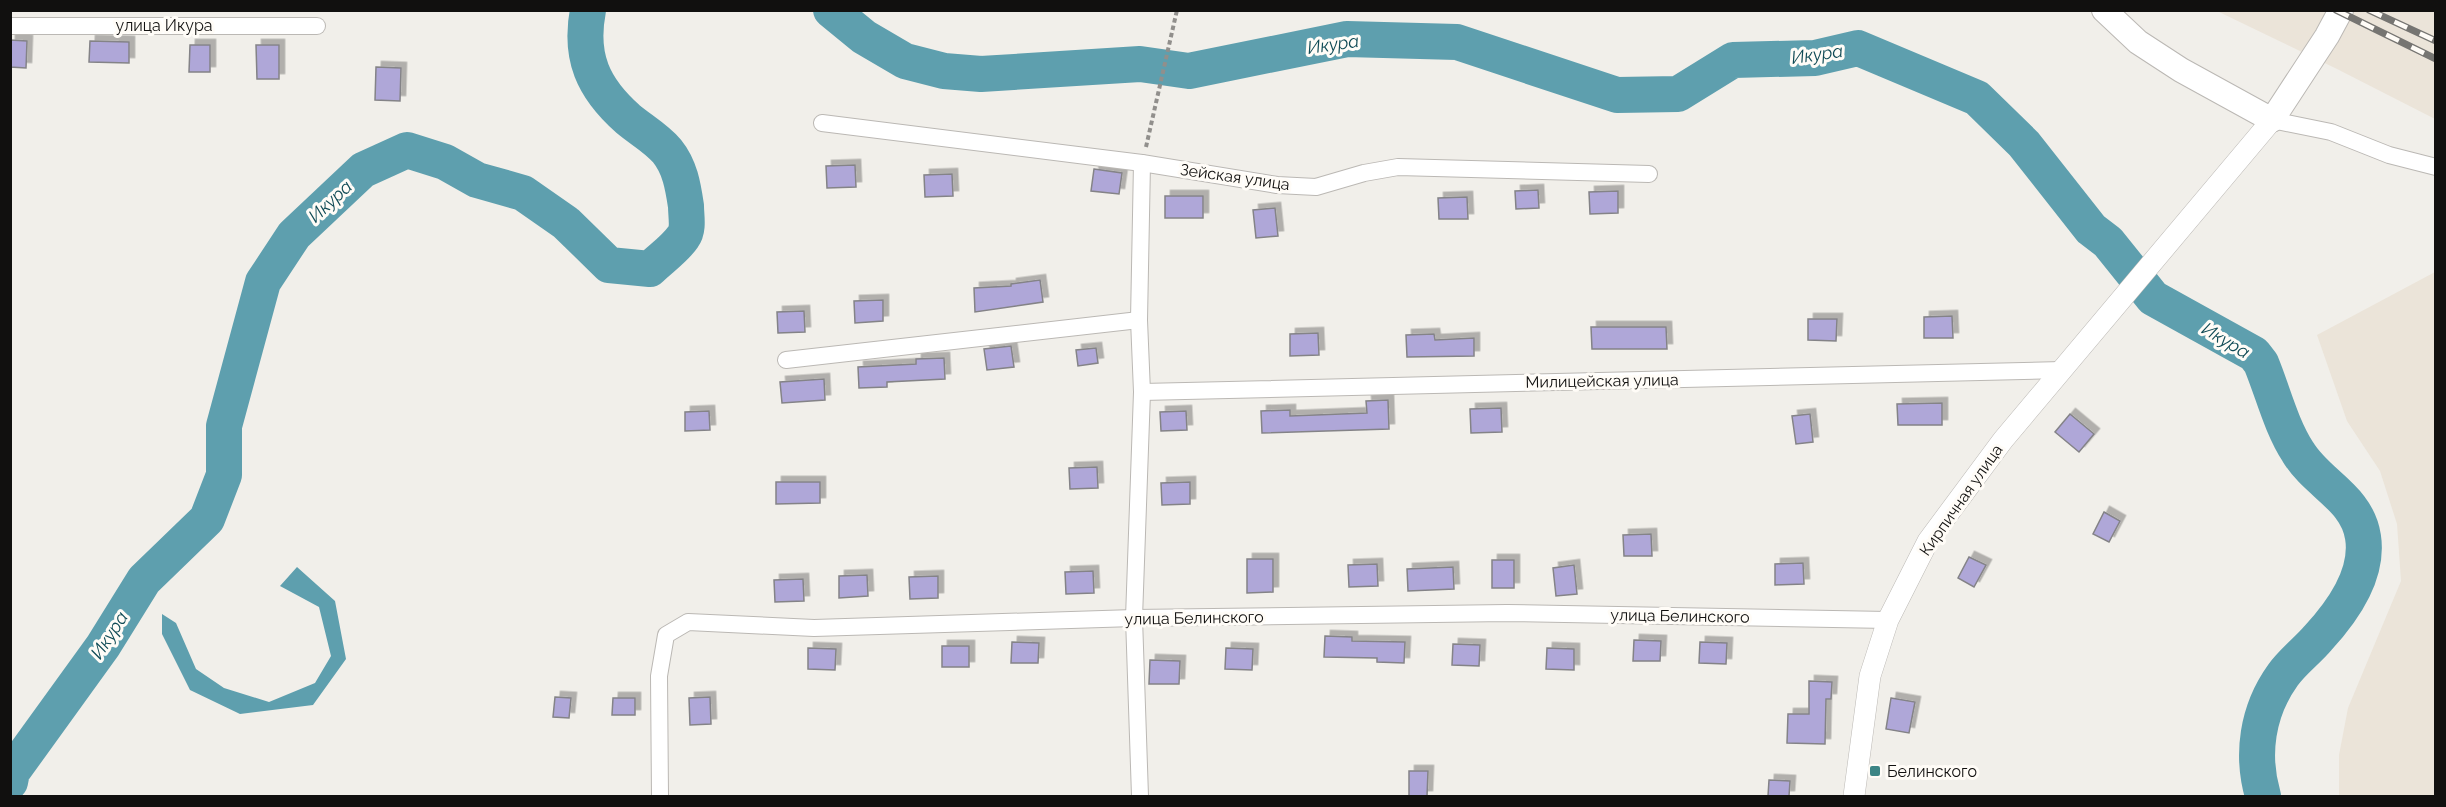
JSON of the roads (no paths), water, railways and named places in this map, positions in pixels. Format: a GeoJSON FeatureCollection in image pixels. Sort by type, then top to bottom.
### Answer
{"type":"FeatureCollection","features":[{"type":"Feature","properties":{"kind":"main road"},"geometry":{"type":"LineString","coordinates":[[2104,10],[2138,42],[2181,70],[2272,120],[2327,36],[2341,10]]}},
{"type":"Feature","properties":{"kind":"street","name":"улица Икура"},"geometry":{"type":"LineString","coordinates":[[10,26],[317,26]]}},
{"type":"Feature","properties":{"kind":"street"},"geometry":{"type":"LineString","coordinates":[[2272,120],[2331,132],[2389,155],[2436,167]]}},
{"type":"Feature","properties":{"kind":"street","name":"Кирпичная улица"},"geometry":{"type":"LineString","coordinates":[[1854,796],[1870,676],[1888,620],[1928,541],[2003,440],[2272,120]]}},
{"type":"Feature","properties":{"kind":"street","name":"Зейская улица"},"geometry":{"type":"LineString","coordinates":[[822,123],[1142,163],[1277,185],[1317,187],[1364,173],[1398,167],[1649,174]]}},
{"type":"Feature","properties":{"kind":"street"},"geometry":{"type":"LineString","coordinates":[[1140,796],[1134,618],[1142,393],[1139,320],[1142,163]]}},
{"type":"Feature","properties":{"kind":"street"},"geometry":{"type":"LineString","coordinates":[[786,360],[1139,320]]}},
{"type":"Feature","properties":{"kind":"street","name":"Милицейская улица"},"geometry":{"type":"LineString","coordinates":[[1142,393],[2062,370]]}},
{"type":"Feature","properties":{"kind":"street","name":"улица Белинского"},"geometry":{"type":"LineString","coordinates":[[660,796],[659,676],[666,635],[688,622],[814,628],[1134,618],[1508,613],[1888,620]]}},
{"type":"Feature","properties":{"kind":"water"},"geometry":{"type":"Polygon","coordinates":[[[297,567],[335,601],[346,659],[313,705],[240,714],[190,690],[162,634],[162,614],[176,623],[196,669],[224,688],[269,702],[315,683],[331,656],[319,607],[280,586],[297,567]]]}},
{"type":"Feature","properties":{"kind":"waterway","name":"Икура"},"geometry":{"type":"LineString","coordinates":[[10,782],[12,772],[103,646],[144,580],[207,519],[224,475],[224,426],[263,282],[294,235],[363,170],[407,150],[445,162],[477,180],[523,193],[566,223],[609,265],[650,269],[683,237],[687,226],[686,206],[678,170],[663,146],[628,119],[606,96],[598,83],[587,57],[588,10]]}},
{"type":"Feature","properties":{"kind":"waterway","name":"Икура"},"geometry":{"type":"LineString","coordinates":[[831,10],[864,37],[905,61],[944,71],[981,74],[1140,64],[1189,71],[1347,39],[1457,42],[1617,95],[1678,94],[1733,60],[1815,58],[1858,48],[1977,98],[2024,144],[2091,229],[2108,242],[2153,298],[2254,354],[2261,363],[2282,420],[2298,452],[2315,473],[2345,501],[2359,523],[2364,551],[2358,579],[2352,592],[2327,628],[2283,675],[2267,703],[2257,749],[2259,781],[2263,796]]}},
{"type":"Feature","properties":{"kind":"railway"},"geometry":{"type":"LineString","coordinates":[[2336,10],[2436,59]]}},
{"type":"Feature","properties":{"kind":"railway"},"geometry":{"type":"LineString","coordinates":[[2369,10],[2436,41]]}},
{"type":"Feature","properties":{"kind":"place","name":"Белинского"},"geometry":{"type":"Point","coordinates":[1875,771]}}]}
